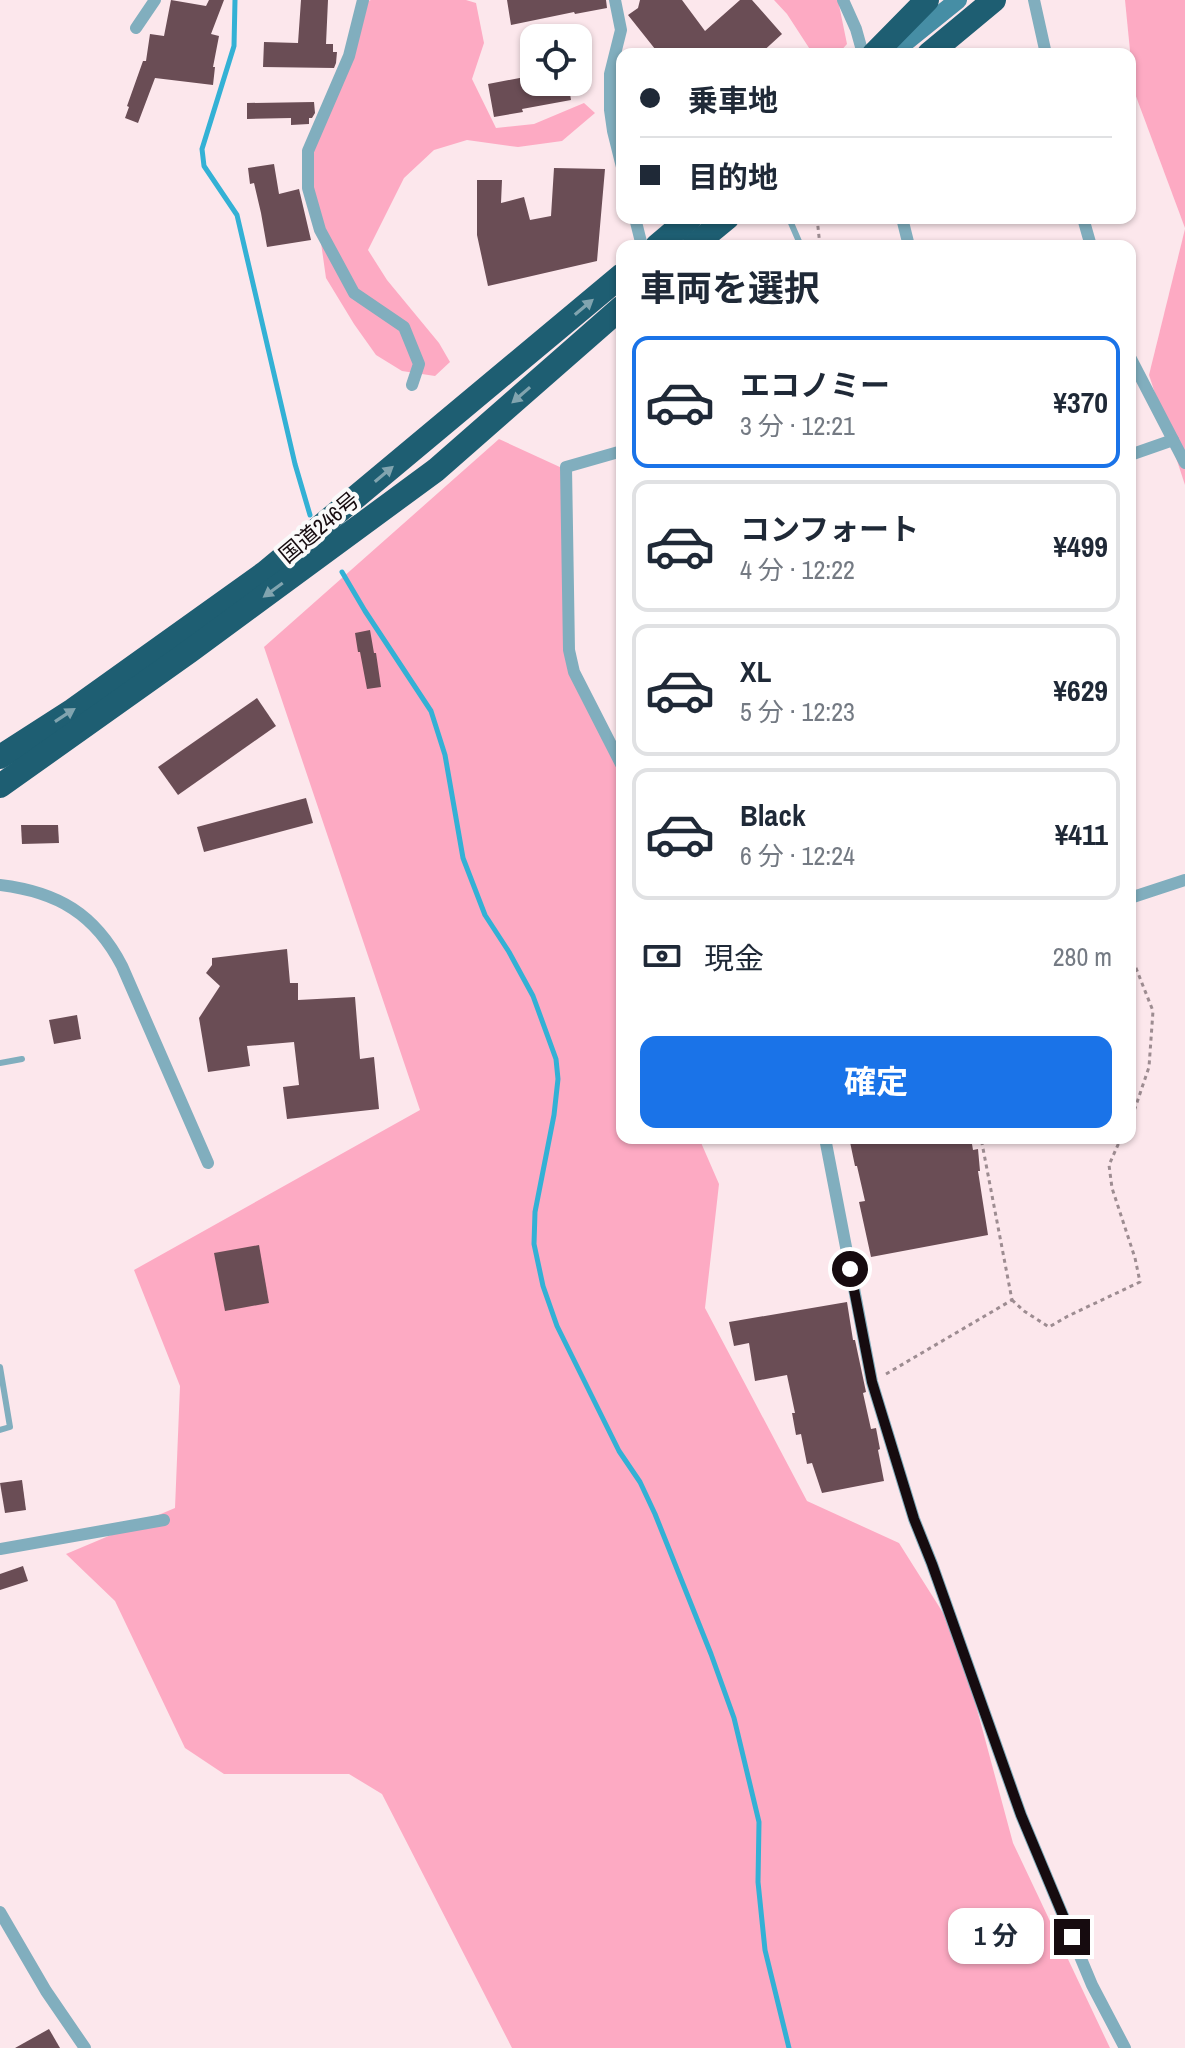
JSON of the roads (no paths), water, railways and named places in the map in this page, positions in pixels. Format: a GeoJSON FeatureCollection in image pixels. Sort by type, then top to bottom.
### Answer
{"type":"FeatureCollection","features":[{"type":"Feature","properties":{"kind":"highway"},"geometry":{"type":"LineString","coordinates":[[880,48],[927,0]]}},
{"type":"Feature","properties":{"kind":"highway"},"geometry":{"type":"LineString","coordinates":[[936,48],[994,0]]}},
{"type":"Feature","properties":{"kind":"highway"},"geometry":{"type":"LineString","coordinates":[[664,240],[683,224]]}},
{"type":"Feature","properties":{"kind":"highway"},"geometry":{"type":"LineString","coordinates":[[700,240],[720,224]]}},
{"type":"Feature","properties":{"kind":"highway","name":"国道246号"},"geometry":{"type":"LineString","coordinates":[[0,757],[73,710],[266,572],[616,280]]}},
{"type":"Feature","properties":{"kind":"highway","name":"国道246号"},"geometry":{"type":"LineString","coordinates":[[0,786],[101,716],[436,470],[616,312]]}},
{"type":"Feature","properties":{"kind":"street"},"geometry":{"type":"LineString","coordinates":[[136,28],[155,0]]}},
{"type":"Feature","properties":{"kind":"street"},"geometry":{"type":"LineString","coordinates":[[363,0],[349,56],[308,151],[308,188],[320,230],[354,293],[404,327],[419,364],[412,385]]}},
{"type":"Feature","properties":{"kind":"street"},"geometry":{"type":"LineString","coordinates":[[615,0],[621,30],[616,48]]}},
{"type":"Feature","properties":{"kind":"street"},"geometry":{"type":"LineString","coordinates":[[843,0],[861,48]]}},
{"type":"Feature","properties":{"kind":"street"},"geometry":{"type":"LineString","coordinates":[[898,48],[958,0]]}},
{"type":"Feature","properties":{"kind":"street"},"geometry":{"type":"LineString","coordinates":[[925,48],[974,0]]}},
{"type":"Feature","properties":{"kind":"street"},"geometry":{"type":"LineString","coordinates":[[1034,0],[1045,48]]}},
{"type":"Feature","properties":{"kind":"street"},"geometry":{"type":"LineString","coordinates":[[616,50],[610,74],[610,110],[616,143]]}},
{"type":"Feature","properties":{"kind":"street"},"geometry":{"type":"LineString","coordinates":[[1136,369],[1185,463]]}},
{"type":"Feature","properties":{"kind":"street"},"geometry":{"type":"LineString","coordinates":[[1136,453],[1173,440]]}},
{"type":"Feature","properties":{"kind":"street"},"geometry":{"type":"LineString","coordinates":[[616,453],[566,467],[569,650],[574,672],[616,754]]}},
{"type":"Feature","properties":{"kind":"street"},"geometry":{"type":"LineString","coordinates":[[1136,896],[1185,880]]}},
{"type":"Feature","properties":{"kind":"street"},"geometry":{"type":"LineString","coordinates":[[0,885],[41,893],[72,908],[90,921],[111,944],[208,1163]]}},
{"type":"Feature","properties":{"kind":"street"},"geometry":{"type":"LineString","coordinates":[[826,1144],[872,1382],[914,1519],[1021,1815],[1092,1985],[1125,2048]]}},
{"type":"Feature","properties":{"kind":"street"},"geometry":{"type":"LineString","coordinates":[[0,1549],[164,1520]]}},
{"type":"Feature","properties":{"kind":"street"},"geometry":{"type":"LineString","coordinates":[[0,1912],[46,1991],[85,2048]]}},
{"type":"Feature","properties":{"kind":"lane"},"geometry":{"type":"LineString","coordinates":[[0,1063],[22,1059]]}},
{"type":"Feature","properties":{"kind":"lane"},"geometry":{"type":"LineString","coordinates":[[0,1367],[10,1427],[0,1430]]}},
{"type":"Feature","properties":{"kind":"waterway"},"geometry":{"type":"LineString","coordinates":[[235,0],[234,46],[202,149],[204,166],[237,215],[295,464],[310,515]]}},
{"type":"Feature","properties":{"kind":"waterway"},"geometry":{"type":"LineString","coordinates":[[342,572],[431,711],[445,755],[463,858],[485,915],[533,996],[556,1059],[558,1079],[554,1115],[535,1212],[534,1244],[543,1286],[557,1326],[619,1451],[640,1482],[655,1514],[734,1718],[759,1822],[758,1882],[765,1950],[789,2048]]}}]}
